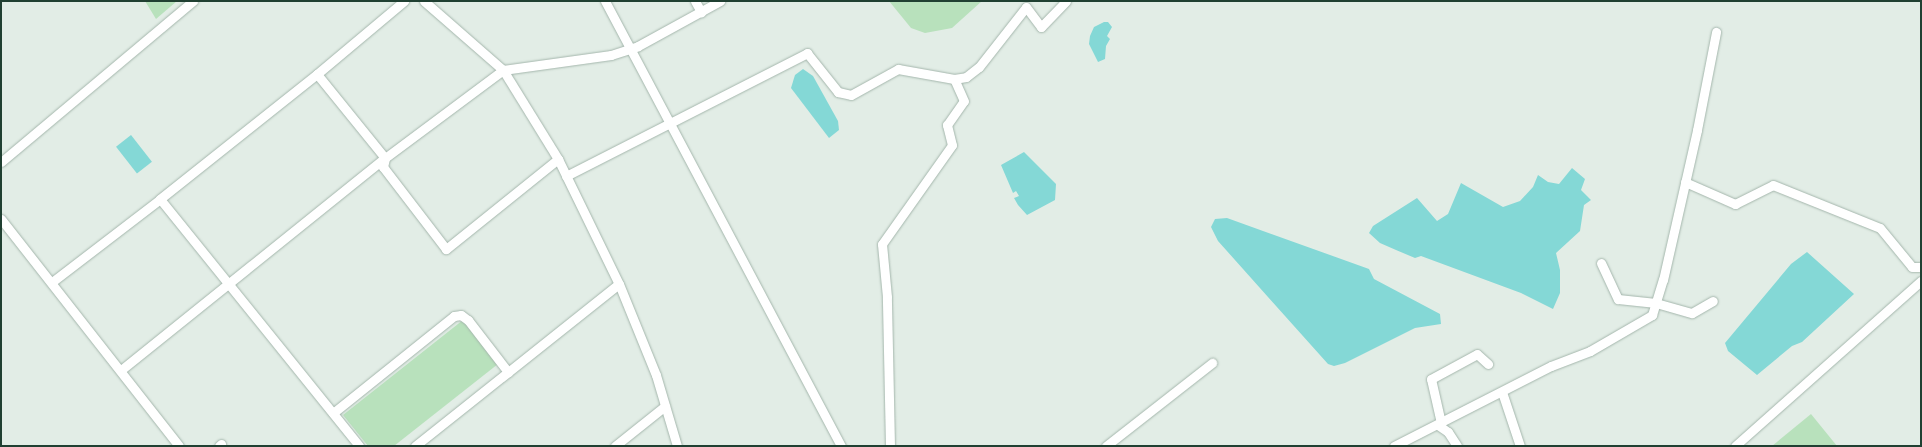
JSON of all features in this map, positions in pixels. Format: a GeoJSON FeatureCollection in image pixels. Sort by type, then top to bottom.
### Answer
{"type":"FeatureCollection","features":[{"type":"Feature","properties":{"kind":"street"},"geometry":{"type":"LineString","coordinates":[[1,162],[193,1]]}},
{"type":"Feature","properties":{"kind":"street"},"geometry":{"type":"LineString","coordinates":[[52,282],[317,74],[404,1]]}},
{"type":"Feature","properties":{"kind":"street"},"geometry":{"type":"LineString","coordinates":[[424,1],[503,70],[558,158],[619,284],[656,375],[677,446]]}},
{"type":"Feature","properties":{"kind":"street"},"geometry":{"type":"LineString","coordinates":[[605,1],[841,446]]}},
{"type":"Feature","properties":{"kind":"street"},"geometry":{"type":"LineString","coordinates":[[696,1],[701,12]]}},
{"type":"Feature","properties":{"kind":"street"},"geometry":{"type":"LineString","coordinates":[[121,370],[385,158],[503,70],[611,55],[638,46],[720,1]]}},
{"type":"Feature","properties":{"kind":"street"},"geometry":{"type":"LineString","coordinates":[[566,176],[807,53],[838,92],[851,95],[898,69],[954,79],[966,77],[979,67],[1026,4],[1041,27],[1066,1]]}},
{"type":"Feature","properties":{"kind":"street"},"geometry":{"type":"LineString","coordinates":[[1394,446],[1551,366],[1590,352],[1652,315],[1685,182],[1716,32]]}},
{"type":"Feature","properties":{"kind":"street"},"geometry":{"type":"LineString","coordinates":[[317,74],[385,158]]}},
{"type":"Feature","properties":{"kind":"street"},"geometry":{"type":"LineString","coordinates":[[890,446],[888,307],[882,244],[952,145],[947,125],[964,101],[954,79]]}},
{"type":"Feature","properties":{"kind":"street"},"geometry":{"type":"LineString","coordinates":[[385,158],[383,167],[446,249],[558,158]]}},
{"type":"Feature","properties":{"kind":"street"},"geometry":{"type":"LineString","coordinates":[[1685,182],[1735,204],[1773,185],[1880,228],[1912,268],[1921,267]]}},
{"type":"Feature","properties":{"kind":"street"},"geometry":{"type":"LineString","coordinates":[[160,199],[359,446]]}},
{"type":"Feature","properties":{"kind":"street"},"geometry":{"type":"LineString","coordinates":[[1,219],[121,370],[178,446]]}},
{"type":"Feature","properties":{"kind":"street"},"geometry":{"type":"LineString","coordinates":[[1601,263],[1618,299],[1656,303],[1692,313],[1713,301]]}},
{"type":"Feature","properties":{"kind":"street"},"geometry":{"type":"LineString","coordinates":[[1734,446],[1921,281]]}},
{"type":"Feature","properties":{"kind":"street"},"geometry":{"type":"LineString","coordinates":[[414,446],[619,284]]}},
{"type":"Feature","properties":{"kind":"street"},"geometry":{"type":"LineString","coordinates":[[333,413],[454,316],[461,315],[468,320],[508,372]]}},
{"type":"Feature","properties":{"kind":"street"},"geometry":{"type":"LineString","coordinates":[[1457,446],[1448,432],[1439,424],[1432,379],[1477,354],[1488,364]]}},
{"type":"Feature","properties":{"kind":"street"},"geometry":{"type":"LineString","coordinates":[[1106,446],[1212,363]]}},
{"type":"Feature","properties":{"kind":"street"},"geometry":{"type":"LineString","coordinates":[[1502,392],[1520,446]]}},
{"type":"Feature","properties":{"kind":"street"},"geometry":{"type":"LineString","coordinates":[[615,446],[665,406]]}},
{"type":"Feature","properties":{"kind":"green space"},"geometry":{"type":"Polygon","coordinates":[[[145,1],[177,1],[156,19],[145,1]]]}},
{"type":"Feature","properties":{"kind":"green space"},"geometry":{"type":"Polygon","coordinates":[[[889,1],[982,1],[952,28],[925,33],[911,28],[889,1]]]}},
{"type":"Feature","properties":{"kind":"green space"},"geometry":{"type":"Polygon","coordinates":[[[463,320],[498,364],[394,446],[368,446],[343,415],[463,320]]]}},
{"type":"Feature","properties":{"kind":"green space"},"geometry":{"type":"Polygon","coordinates":[[[1811,414],[1837,446],[1772,446],[1811,414]]]}},
{"type":"Feature","properties":{"kind":"water"},"geometry":{"type":"Polygon","coordinates":[[[1108,22],[1112,27],[1107,36],[1110,39],[1106,46],[1105,59],[1098,62],[1089,44],[1090,36],[1094,27],[1108,22]]]}},
{"type":"Feature","properties":{"kind":"water"},"geometry":{"type":"Polygon","coordinates":[[[803,69],[813,76],[838,121],[839,130],[829,138],[791,88],[795,75],[803,69]]]}},
{"type":"Feature","properties":{"kind":"water"},"geometry":{"type":"Polygon","coordinates":[[[131,135],[152,162],[137,173],[116,147],[131,135]]]}},
{"type":"Feature","properties":{"kind":"water"},"geometry":{"type":"Polygon","coordinates":[[[1024,152],[1056,184],[1055,200],[1027,215],[1014,198],[1019,196],[1016,191],[1013,193],[1001,165],[1024,152]]]}},
{"type":"Feature","properties":{"kind":"water"},"geometry":{"type":"Polygon","coordinates":[[[1572,168],[1585,179],[1581,190],[1591,200],[1584,205],[1580,231],[1556,253],[1560,270],[1560,293],[1553,309],[1521,293],[1421,256],[1415,258],[1380,243],[1369,233],[1373,226],[1417,198],[1437,221],[1448,214],[1461,183],[1503,207],[1520,201],[1533,187],[1538,175],[1548,182],[1559,184],[1572,168]]]}},
{"type":"Feature","properties":{"kind":"water"},"geometry":{"type":"Polygon","coordinates":[[[1227,218],[1369,269],[1374,279],[1440,314],[1441,324],[1415,328],[1345,363],[1334,366],[1328,364],[1218,241],[1211,227],[1215,219],[1227,218]]]}},
{"type":"Feature","properties":{"kind":"water"},"geometry":{"type":"Polygon","coordinates":[[[1807,252],[1854,294],[1802,342],[1792,346],[1757,375],[1728,351],[1725,343],[1791,264],[1807,252]]]}}]}
